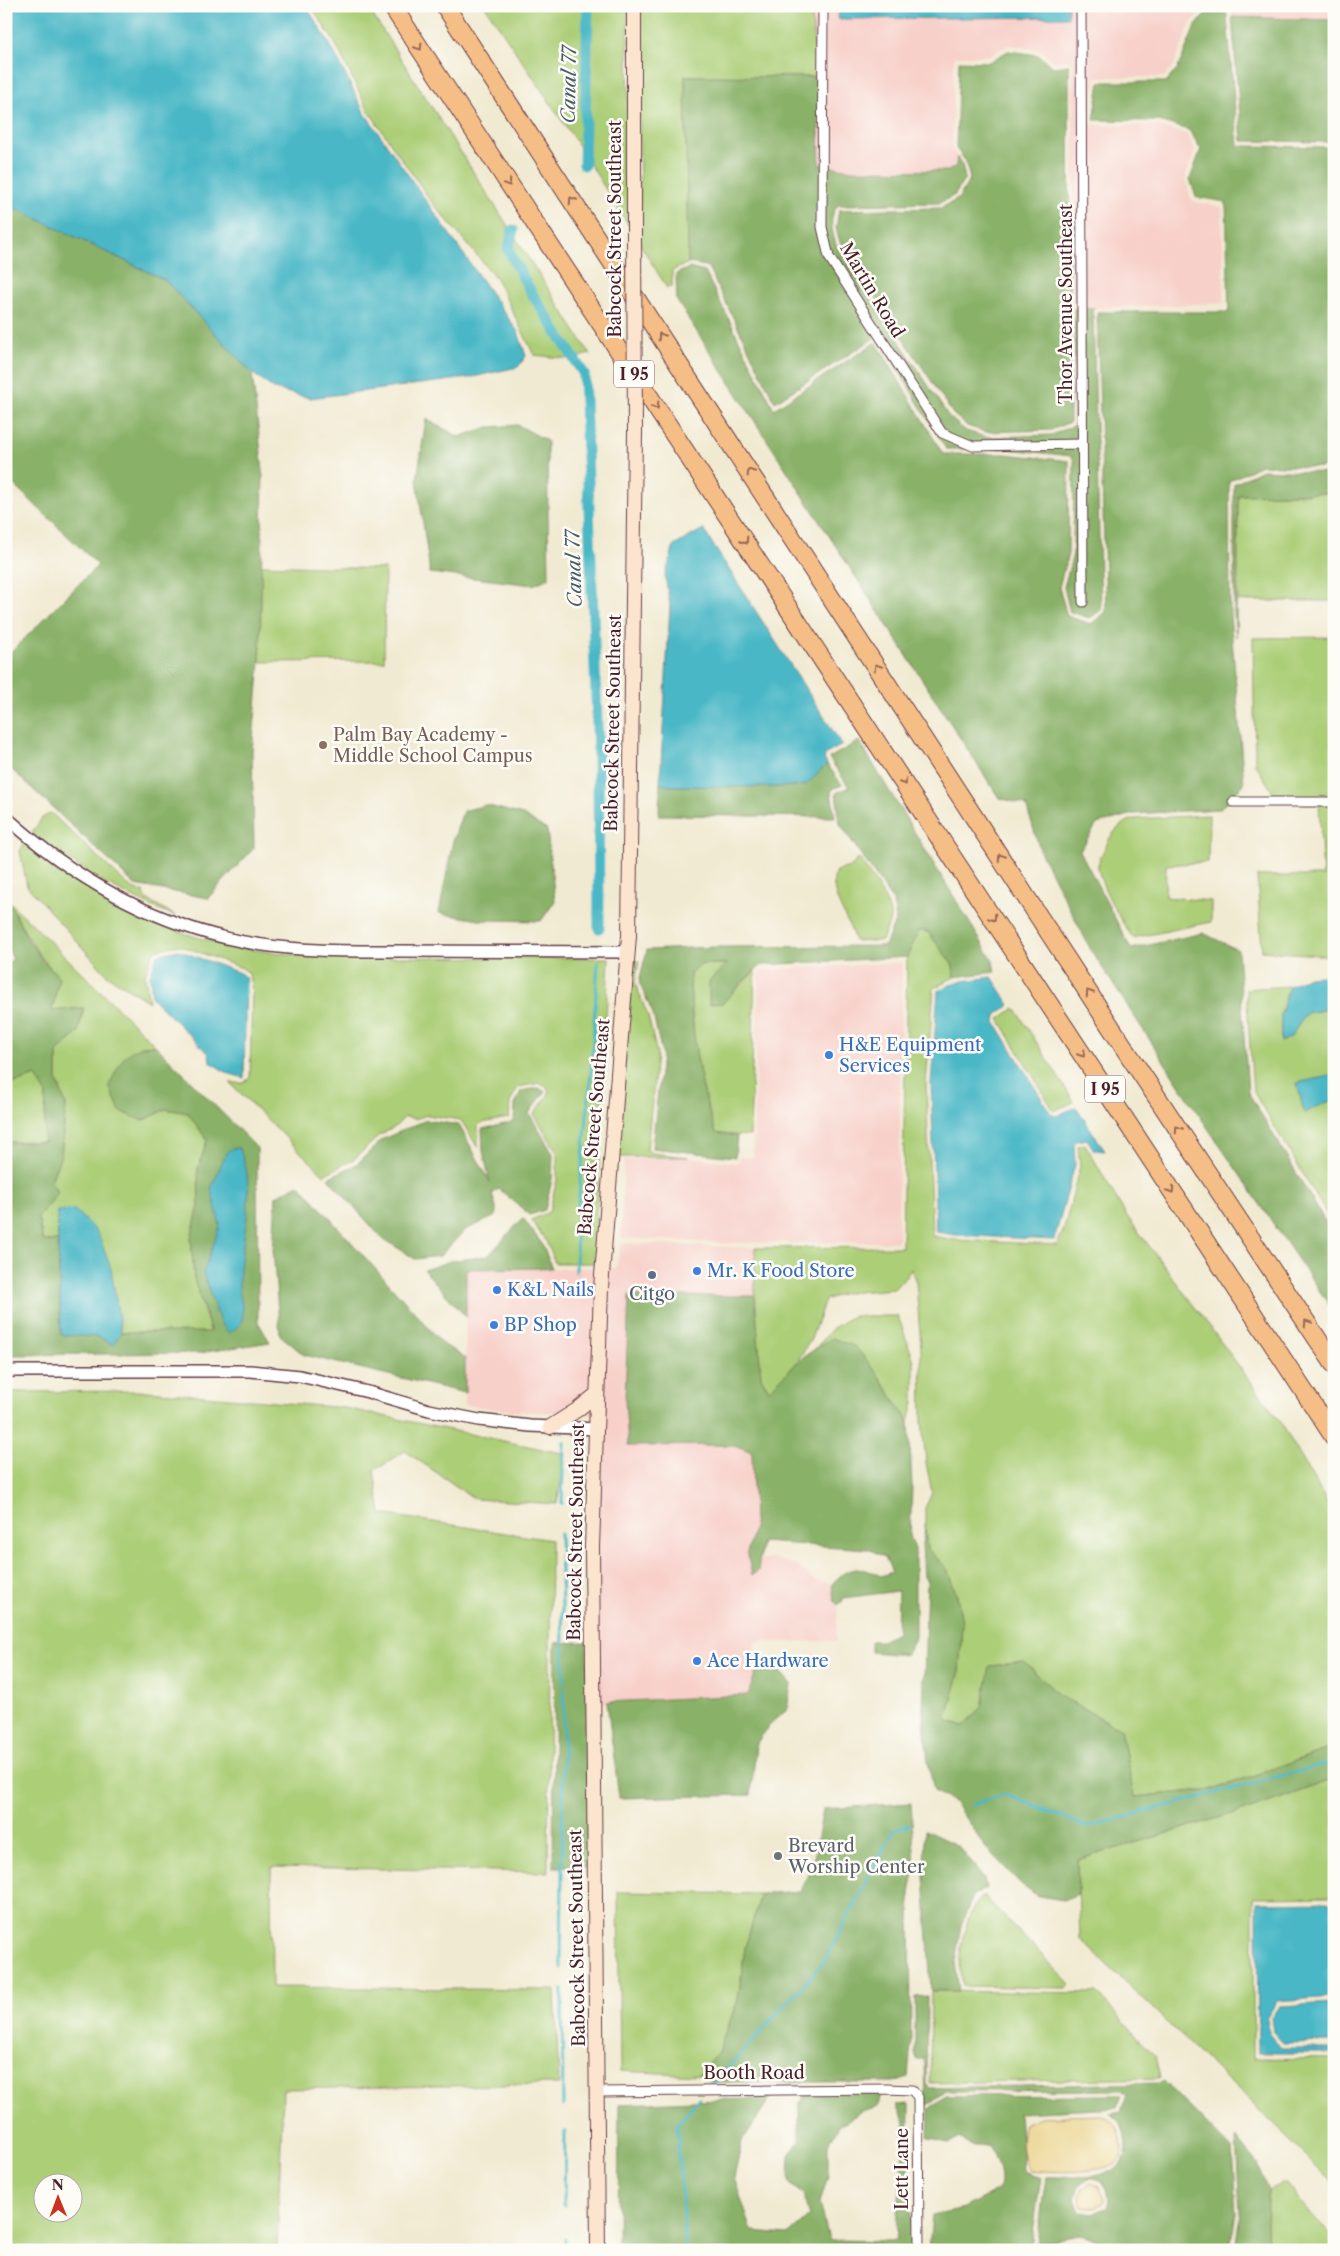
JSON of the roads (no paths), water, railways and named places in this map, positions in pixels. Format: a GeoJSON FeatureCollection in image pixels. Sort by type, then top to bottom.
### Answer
{"type":"FeatureCollection","features":[{"type":"Feature","properties":{"kind":"highway","name":"I 95"},"geometry":{"type":"LineString","coordinates":[[392,6],[1334,1437]]}},
{"type":"Feature","properties":{"kind":"highway","name":"I 95"},"geometry":{"type":"LineString","coordinates":[[445,6],[1131,1058],[1334,1364]]}},
{"type":"Feature","properties":{"kind":"main road","name":"Babcock Street Southeast"},"geometry":{"type":"LineString","coordinates":[[598,2250],[592,1547],[606,1218],[627,952],[635,432],[634,6]]}},
{"type":"Feature","properties":{"kind":"main road"},"geometry":{"type":"LineString","coordinates":[[550,1427],[578,1410],[598,1394]]}},
{"type":"Feature","properties":{"kind":"street","name":"Martin Road"},"geometry":{"type":"LineString","coordinates":[[823,6],[822,227],[829,257],[942,433],[973,446],[1082,444]]}},
{"type":"Feature","properties":{"kind":"street","name":"Thor Avenue Southeast"},"geometry":{"type":"LineString","coordinates":[[1081,6],[1083,602]]}},
{"type":"Feature","properties":{"kind":"street"},"geometry":{"type":"LineString","coordinates":[[1234,802],[1334,802]]}},
{"type":"Feature","properties":{"kind":"street"},"geometry":{"type":"LineString","coordinates":[[6,817],[36,844],[97,886],[149,912],[191,928],[228,939],[292,948],[350,951],[627,952]]}},
{"type":"Feature","properties":{"kind":"street"},"geometry":{"type":"LineString","coordinates":[[6,1371],[250,1371],[293,1376],[470,1418],[550,1427],[597,1429]]}},
{"type":"Feature","properties":{"kind":"street","name":"Booth Road"},"geometry":{"type":"LineString","coordinates":[[597,2092],[886,2088],[912,2090]]}},
{"type":"Feature","properties":{"kind":"street","name":"Lett Lane"},"geometry":{"type":"LineString","coordinates":[[912,2090],[918,2097],[919,2250]]}},
{"type":"Feature","properties":{"kind":"water"},"geometry":{"type":"Polygon","coordinates":[[[6,6],[306,6],[331,46],[364,112],[518,332],[526,356],[518,367],[468,378],[310,398],[274,389],[252,373],[165,280],[15,208],[6,198],[6,6]]]}},
{"type":"Feature","properties":{"kind":"water"},"geometry":{"type":"Polygon","coordinates":[[[839,6],[1068,6],[1068,17],[838,19],[839,6]]]}},
{"type":"Feature","properties":{"kind":"water"},"geometry":{"type":"Polygon","coordinates":[[[703,529],[842,745],[826,754],[824,759],[827,764],[806,785],[777,787],[669,786],[660,783],[670,605],[665,576],[674,546],[703,529]]]}},
{"type":"Feature","properties":{"kind":"water"},"geometry":{"type":"Polygon","coordinates":[[[178,950],[240,973],[246,978],[244,1078],[227,1073],[210,1062],[209,1054],[152,998],[150,976],[157,955],[178,950]]]}},
{"type":"Feature","properties":{"kind":"water"},"geometry":{"type":"Polygon","coordinates":[[[1334,975],[1334,1008],[1306,1013],[1291,1037],[1281,1042],[1281,1014],[1289,986],[1309,977],[1334,975]]]}},
{"type":"Feature","properties":{"kind":"water"},"geometry":{"type":"Polygon","coordinates":[[[992,977],[1010,1005],[996,1015],[995,1022],[1051,1114],[1056,1116],[1076,1107],[1105,1151],[1094,1150],[1087,1139],[1074,1143],[1075,1165],[1054,1240],[955,1235],[936,1232],[931,1083],[938,991],[956,982],[992,977]]]}},
{"type":"Feature","properties":{"kind":"water"},"geometry":{"type":"Polygon","coordinates":[[[1334,1071],[1334,1099],[1304,1113],[1297,1083],[1329,1076],[1334,1071]]]}},
{"type":"Feature","properties":{"kind":"water"},"geometry":{"type":"Polygon","coordinates":[[[232,1148],[239,1148],[245,1163],[248,1197],[239,1285],[243,1316],[240,1324],[229,1333],[220,1322],[203,1273],[220,1226],[211,1189],[226,1153],[232,1148]]]}},
{"type":"Feature","properties":{"kind":"water"},"geometry":{"type":"Polygon","coordinates":[[[75,1210],[98,1233],[111,1269],[121,1332],[113,1345],[99,1337],[61,1335],[57,1211],[75,1210]]]}},
{"type":"Feature","properties":{"kind":"water"},"geometry":{"type":"Polygon","coordinates":[[[1334,1902],[1334,1997],[1277,2001],[1266,2019],[1269,2034],[1281,2048],[1334,2048],[1334,2053],[1258,2053],[1257,1903],[1334,1902]]]}},
{"type":"Feature","properties":{"kind":"water"},"geometry":{"type":"Polygon","coordinates":[[[1334,2003],[1334,2042],[1283,2043],[1273,2032],[1271,2018],[1279,2006],[1334,2003]]]}},
{"type":"Feature","properties":{"kind":"waterway","name":"Canal 77"},"geometry":{"type":"LineString","coordinates":[[584,165],[588,6]]}},
{"type":"Feature","properties":{"kind":"waterway","name":"Canal 77"},"geometry":{"type":"LineString","coordinates":[[513,230],[508,250],[531,292],[584,374],[598,748],[599,928]]}},
{"type":"Feature","properties":{"kind":"waterway"},"geometry":{"type":"LineString","coordinates":[[576,1272],[577,1214],[590,1086],[598,962]]}},
{"type":"Feature","properties":{"kind":"waterway"},"geometry":{"type":"LineString","coordinates":[[562,1504],[564,1442]]}},
{"type":"Feature","properties":{"kind":"waterway"},"geometry":{"type":"LineString","coordinates":[[560,1534],[564,1681]]}},
{"type":"Feature","properties":{"kind":"waterway"},"geometry":{"type":"LineString","coordinates":[[561,1968],[564,1687]]}},
{"type":"Feature","properties":{"kind":"waterway"},"geometry":{"type":"LineString","coordinates":[[972,1805],[1005,1794],[1087,1827],[1334,1762]]}},
{"type":"Feature","properties":{"kind":"waterway"},"geometry":{"type":"LineString","coordinates":[[715,2082],[824,1962],[894,1830],[909,1825]]}},
{"type":"Feature","properties":{"kind":"waterway"},"geometry":{"type":"LineString","coordinates":[[562,1990],[563,2106]]}},
{"type":"Feature","properties":{"kind":"waterway"},"geometry":{"type":"LineString","coordinates":[[685,2250],[677,2124],[700,2098]]}},
{"type":"Feature","properties":{"kind":"waterway"},"geometry":{"type":"LineString","coordinates":[[564,2206],[565,2132]]}},
{"type":"Feature","properties":{"kind":"waterway"},"geometry":{"type":"LineString","coordinates":[[565,2239],[565,2250]]}},
{"type":"Feature","properties":{"kind":"place","name":"Palm Bay Academy - Middle School Campus"},"geometry":{"type":"Point","coordinates":[323,745]}},
{"type":"Feature","properties":{"kind":"place","name":"H&E Equipment Services"},"geometry":{"type":"Point","coordinates":[829,1055]}},
{"type":"Feature","properties":{"kind":"place","name":"Mr. K Food Store"},"geometry":{"type":"Point","coordinates":[697,1271]}},
{"type":"Feature","properties":{"kind":"place","name":"Citgo"},"geometry":{"type":"Point","coordinates":[652,1275]}},
{"type":"Feature","properties":{"kind":"place","name":"K&L Nails"},"geometry":{"type":"Point","coordinates":[497,1290]}},
{"type":"Feature","properties":{"kind":"place","name":"BP Shop"},"geometry":{"type":"Point","coordinates":[494,1325]}},
{"type":"Feature","properties":{"kind":"place","name":"Ace Hardware"},"geometry":{"type":"Point","coordinates":[697,1661]}},
{"type":"Feature","properties":{"kind":"place","name":"Brevard Worship Center"},"geometry":{"type":"Point","coordinates":[778,1856]}}]}
